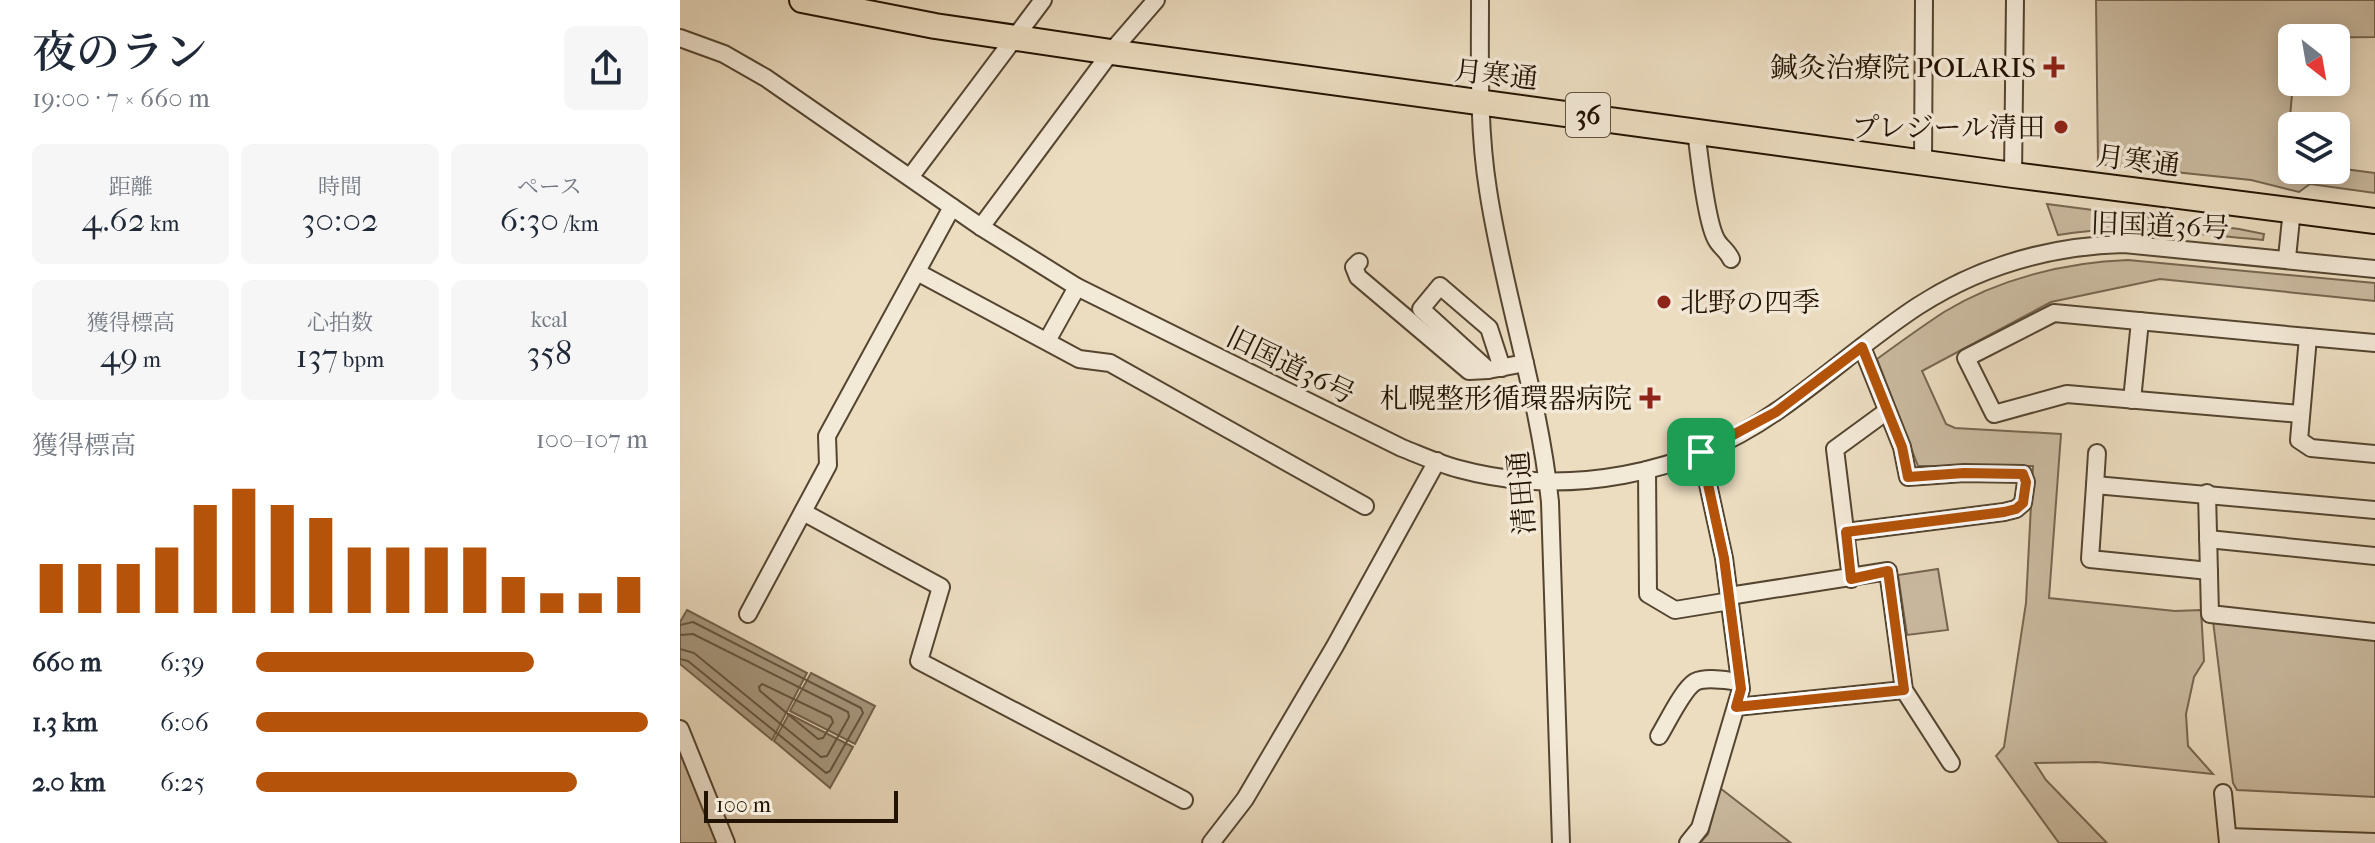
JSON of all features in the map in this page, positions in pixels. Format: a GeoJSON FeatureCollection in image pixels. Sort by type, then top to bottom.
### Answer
{"type":"FeatureCollection","features":[{"type":"Feature","properties":{"kind":"highway","name":"月寒通"},"geometry":{"type":"LineString","coordinates":[[802,0],[935,26],[1111,52],[2375,221]]}},
{"type":"Feature","properties":{"kind":"street"},"geometry":{"type":"LineString","coordinates":[[911,176],[1043,0]]}},
{"type":"Feature","properties":{"kind":"street"},"geometry":{"type":"LineString","coordinates":[[981,227],[1111,52],[1156,0]]}},
{"type":"Feature","properties":{"kind":"street","name":"清田通"},"geometry":{"type":"LineString","coordinates":[[1480,0],[1480,127],[1488,190],[1545,451],[1548,482],[1561,843]]}},
{"type":"Feature","properties":{"kind":"street"},"geometry":{"type":"LineString","coordinates":[[1923,162],[1924,0]]}},
{"type":"Feature","properties":{"kind":"street"},"geometry":{"type":"LineString","coordinates":[[2013,175],[2015,0]]}},
{"type":"Feature","properties":{"kind":"street","name":"旧国道36号"},"geometry":{"type":"LineString","coordinates":[[680,38],[724,54],[766,78],[981,227],[1077,287],[1402,448],[1458,469],[1548,482],[1575,482],[1647,470],[1701,452],[1776,412],[1940,293],[1989,270],[2038,254],[2124,244],[2375,269]]}},
{"type":"Feature","properties":{"kind":"street"},"geometry":{"type":"LineString","coordinates":[[1696,130],[1715,238],[1731,259]]}},
{"type":"Feature","properties":{"kind":"street"},"geometry":{"type":"LineString","coordinates":[[748,614],[828,465],[827,436],[952,207]]}},
{"type":"Feature","properties":{"kind":"street"},"geometry":{"type":"LineString","coordinates":[[2287,258],[2292,209]]}},
{"type":"Feature","properties":{"kind":"street"},"geometry":{"type":"LineString","coordinates":[[1359,262],[1354,267],[1358,277],[1469,371],[1525,363]]}},
{"type":"Feature","properties":{"kind":"street"},"geometry":{"type":"LineString","coordinates":[[917,272],[1079,359],[1110,363],[1365,506]]}},
{"type":"Feature","properties":{"kind":"street"},"geometry":{"type":"LineString","coordinates":[[1440,286],[1489,328],[1495,369],[1421,309],[1440,286]]}},
{"type":"Feature","properties":{"kind":"street"},"geometry":{"type":"LineString","coordinates":[[1047,341],[1077,287]]}},
{"type":"Feature","properties":{"kind":"street"},"geometry":{"type":"LineString","coordinates":[[2300,414],[2067,394],[1994,414],[1966,358],[2054,313],[2375,343]]}},
{"type":"Feature","properties":{"kind":"street"},"geometry":{"type":"LineString","coordinates":[[2132,400],[2140,321]]}},
{"type":"Feature","properties":{"kind":"street"},"geometry":{"type":"LineString","coordinates":[[2308,337],[2299,440],[2311,448],[2375,454]]}},
{"type":"Feature","properties":{"kind":"street"},"geometry":{"type":"LineString","coordinates":[[1846,532],[2016,509],[2023,503],[2026,482],[2023,474],[1964,473],[1908,477],[1902,447],[1862,347]]}},
{"type":"Feature","properties":{"kind":"street"},"geometry":{"type":"LineString","coordinates":[[1851,579],[1835,449],[1887,411]]}},
{"type":"Feature","properties":{"kind":"street"},"geometry":{"type":"LineString","coordinates":[[1688,843],[1700,828],[1741,689],[1724,558],[1701,452]]}},
{"type":"Feature","properties":{"kind":"street"},"geometry":{"type":"LineString","coordinates":[[2097,453],[2090,559],[2209,571]]}},
{"type":"Feature","properties":{"kind":"street"},"geometry":{"type":"LineString","coordinates":[[1211,843],[1245,799],[1335,646],[1437,461]]}},
{"type":"Feature","properties":{"kind":"street"},"geometry":{"type":"LineString","coordinates":[[1647,470],[1648,594],[1675,610],[1888,571],[1904,690],[1951,763]]}},
{"type":"Feature","properties":{"kind":"street"},"geometry":{"type":"LineString","coordinates":[[2095,485],[2375,510]]}},
{"type":"Feature","properties":{"kind":"street"},"geometry":{"type":"LineString","coordinates":[[2207,493],[2210,614],[2375,632]]}},
{"type":"Feature","properties":{"kind":"street"},"geometry":{"type":"LineString","coordinates":[[803,512],[941,587],[919,661],[1184,800]]}},
{"type":"Feature","properties":{"kind":"street"},"geometry":{"type":"LineString","coordinates":[[2208,539],[2375,556]]}},
{"type":"Feature","properties":{"kind":"street"},"geometry":{"type":"LineString","coordinates":[[1659,736],[1695,682],[1740,682]]}},
{"type":"Feature","properties":{"kind":"street"},"geometry":{"type":"LineString","coordinates":[[1736,707],[1904,690]]}},
{"type":"Feature","properties":{"kind":"street"},"geometry":{"type":"LineString","coordinates":[[680,729],[726,843]]}},
{"type":"Feature","properties":{"kind":"street"},"geometry":{"type":"LineString","coordinates":[[2223,793],[2228,840],[2375,842]]}},
{"type":"Feature","properties":{"kind":"shaded area"},"geometry":{"type":"Polygon","coordinates":[[[2096,0],[2375,0],[2375,37],[2350,37],[2350,24],[2278,24],[2278,96],[2292,96],[2290,112],[2278,112],[2278,184],[2310,184],[2299,192],[2251,180],[2098,164],[2096,0]]]}},
{"type":"Feature","properties":{"kind":"shaded area"},"geometry":{"type":"Polygon","coordinates":[[[2350,170],[2375,173],[2375,193],[2310,184],[2350,184],[2350,170]]]}},
{"type":"Feature","properties":{"kind":"shaded area"},"geometry":{"type":"Polygon","coordinates":[[[2047,204],[2264,234],[2263,240],[2135,230],[2058,235],[2047,204]]]}},
{"type":"Feature","properties":{"kind":"shaded area"},"geometry":{"type":"Polygon","coordinates":[[[2128,260],[2375,283],[2375,301],[2160,279],[2051,302],[1922,371],[1946,424],[1955,428],[2061,434],[2049,598],[2175,611],[2201,610],[2204,661],[2194,677],[2186,714],[2188,746],[2213,774],[2097,762],[2035,763],[2046,780],[2107,843],[2059,843],[1996,756],[2004,747],[2026,603],[2033,466],[1918,466],[1877,359],[1944,312],[1987,290],[2033,274],[2081,264],[2128,260]]]}},
{"type":"Feature","properties":{"kind":"shaded area"},"geometry":{"type":"Polygon","coordinates":[[[1938,569],[1948,630],[1907,635],[1898,575],[1938,569]]]}},
{"type":"Feature","properties":{"kind":"shaded area"},"geometry":{"type":"Polygon","coordinates":[[[2213,621],[2375,638],[2375,797],[2237,790],[2233,783],[2213,621]]]}},
{"type":"Feature","properties":{"kind":"shaded area"},"geometry":{"type":"Polygon","coordinates":[[[680,742],[721,843],[680,843],[680,742]]]}},
{"type":"Feature","properties":{"kind":"shaded area"},"geometry":{"type":"Polygon","coordinates":[[[1720,788],[1791,843],[1700,843],[1708,834],[1720,788]]]}},
{"type":"Feature","properties":{"kind":"water"},"geometry":{"type":"Polygon","coordinates":[[[687,610],[807,673],[772,740],[680,664],[680,622],[687,610]]]}},
{"type":"Feature","properties":{"kind":"water"},"geometry":{"type":"Polygon","coordinates":[[[811,673],[875,706],[855,744],[790,711],[811,673]]]}},
{"type":"Feature","properties":{"kind":"water"},"geometry":{"type":"Polygon","coordinates":[[[789,714],[853,747],[830,788],[774,741],[789,714]]]}},
{"type":"Feature","properties":{"kind":"place","name":"鍼灸治療院 POLARIS"},"geometry":{"type":"Point","coordinates":[2054,67]}},
{"type":"Feature","properties":{"kind":"place","name":"プレジール清田"},"geometry":{"type":"Point","coordinates":[2061,127]}},
{"type":"Feature","properties":{"kind":"place","name":"北野の四季"},"geometry":{"type":"Point","coordinates":[1664,302]}},
{"type":"Feature","properties":{"kind":"place","name":"札幌整形循環器病院"},"geometry":{"type":"Point","coordinates":[1650,398]}},
{"type":"Feature","properties":{"kind":"route"},"geometry":{"type":"LineString","coordinates":[[1862,347],[1902,447],[1908,477],[1964,473],[2023,474],[2026,482],[2023,503],[2016,509],[1846,532],[1851,579],[1888,571],[1904,690],[1736,707],[1741,689],[1724,558],[1701,452],[1776,412],[1862,347]]}}]}
